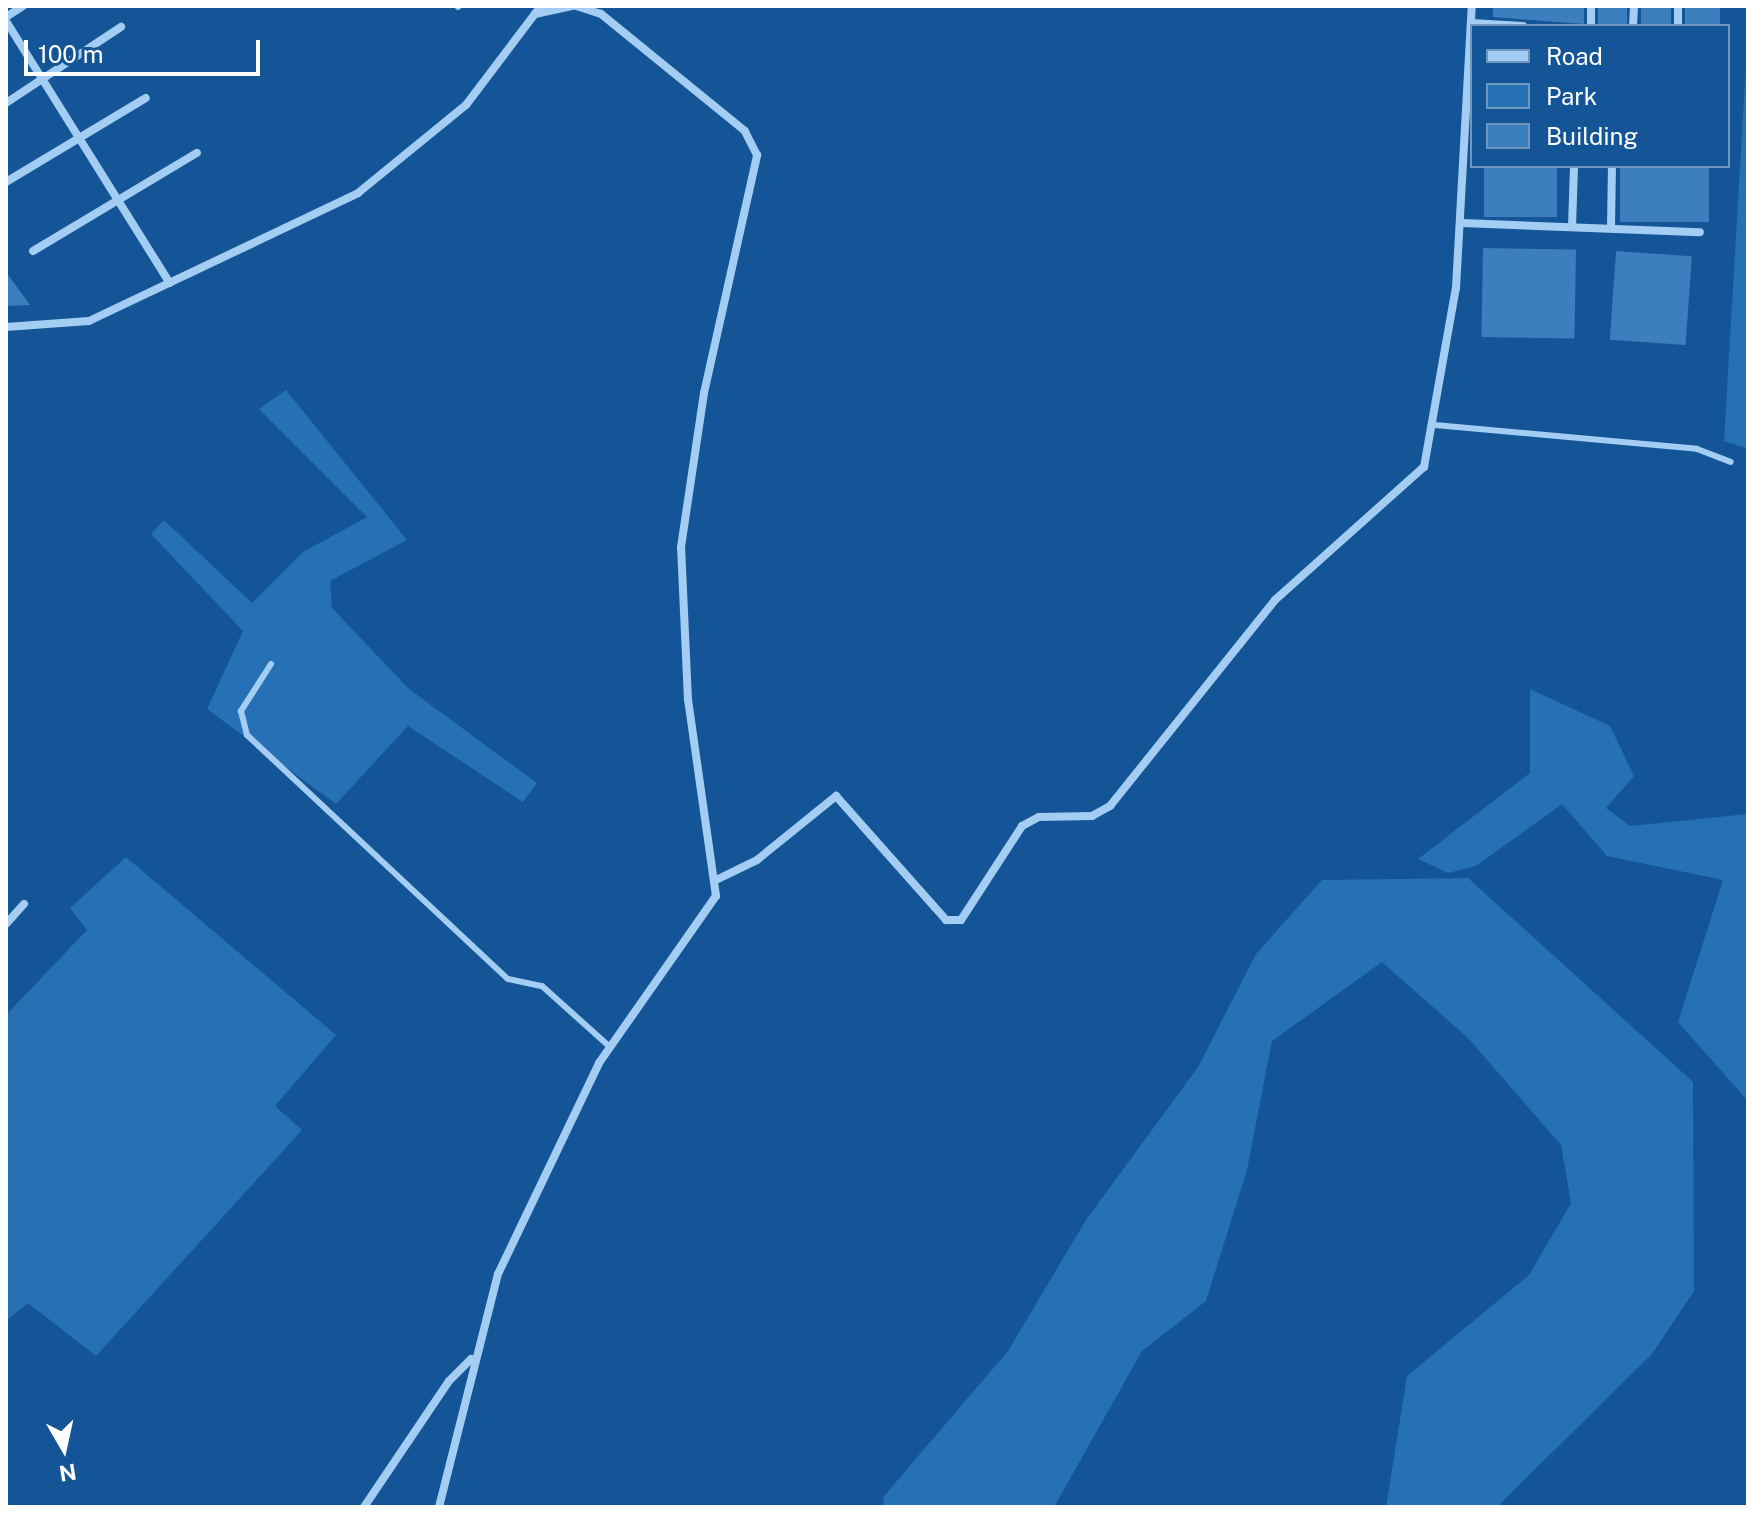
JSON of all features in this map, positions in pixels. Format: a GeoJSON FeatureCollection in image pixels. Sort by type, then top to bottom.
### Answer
{"type":"FeatureCollection","features":[{"type":"Feature","properties":{"kind":"street"},"geometry":{"type":"LineString","coordinates":[[23,6],[6,19],[170,283]]}},
{"type":"Feature","properties":{"kind":"street"},"geometry":{"type":"LineString","coordinates":[[6,327],[75,326],[170,283],[374,182],[466,105],[538,10],[575,6],[601,14],[745,131],[757,155],[704,393],[681,547],[688,700],[716,880],[713,908],[610,1047],[498,1274],[471,1359],[439,1507]]}},
{"type":"Feature","properties":{"kind":"street"},"geometry":{"type":"LineString","coordinates":[[1472,6],[1471,23],[1488,24]]}},
{"type":"Feature","properties":{"kind":"street"},"geometry":{"type":"LineString","coordinates":[[6,103],[121,27]]}},
{"type":"Feature","properties":{"kind":"street"},"geometry":{"type":"LineString","coordinates":[[716,880],[754,863],[836,796],[946,920],[961,920],[1028,821],[1092,816],[1110,806],[1283,592],[1424,467],[1435,425],[1462,223],[1470,45]]}},
{"type":"Feature","properties":{"kind":"street"},"geometry":{"type":"LineString","coordinates":[[6,182],[146,98]]}},
{"type":"Feature","properties":{"kind":"street"},"geometry":{"type":"LineString","coordinates":[[33,251],[197,153]]}},
{"type":"Feature","properties":{"kind":"street"},"geometry":{"type":"LineString","coordinates":[[1572,227],[1574,168]]}},
{"type":"Feature","properties":{"kind":"street"},"geometry":{"type":"LineString","coordinates":[[1611,228],[1612,168]]}},
{"type":"Feature","properties":{"kind":"street"},"geometry":{"type":"LineString","coordinates":[[1462,223],[1700,232]]}},
{"type":"Feature","properties":{"kind":"street"},"geometry":{"type":"LineString","coordinates":[[6,924],[24,904]]}},
{"type":"Feature","properties":{"kind":"street"},"geometry":{"type":"LineString","coordinates":[[364,1507],[449,1381],[471,1359]]}},
{"type":"Feature","properties":{"kind":"lane"},"geometry":{"type":"LineString","coordinates":[[1435,425],[1697,449],[1731,462]]}},
{"type":"Feature","properties":{"kind":"lane"},"geometry":{"type":"LineString","coordinates":[[271,664],[241,711],[247,735],[508,979],[542,986],[610,1047]]}},
{"type":"Feature","properties":{"kind":"green space"},"geometry":{"type":"Polygon","coordinates":[[[1748,30],[1748,449],[1724,441],[1748,30]]]}},
{"type":"Feature","properties":{"kind":"green space"},"geometry":{"type":"Polygon","coordinates":[[[286,390],[407,540],[330,581],[332,608],[409,689],[537,783],[523,802],[408,726],[336,804],[207,709],[243,631],[151,534],[164,520],[252,603],[303,552],[367,517],[259,409],[286,390]]]}},
{"type":"Feature","properties":{"kind":"green space"},"geometry":{"type":"Polygon","coordinates":[[[1530,689],[1610,726],[1634,776],[1606,808],[1630,826],[1748,814],[1748,1101],[1678,1022],[1723,880],[1607,856],[1562,804],[1476,866],[1448,873],[1418,859],[1530,773],[1530,689]]]}},
{"type":"Feature","properties":{"kind":"green space"},"geometry":{"type":"Polygon","coordinates":[[[126,857],[336,1035],[275,1106],[302,1130],[96,1356],[28,1303],[6,1321],[6,1015],[87,930],[70,908],[126,857]]]}},
{"type":"Feature","properties":{"kind":"green space"},"geometry":{"type":"Polygon","coordinates":[[[1468,878],[1693,1082],[1694,1291],[1652,1354],[1497,1507],[1386,1507],[1407,1376],[1529,1275],[1571,1203],[1561,1145],[1468,1038],[1382,962],[1272,1041],[1247,1170],[1206,1301],[1142,1351],[1054,1507],[883,1507],[884,1496],[1008,1351],[1086,1220],[1198,1067],[1256,954],[1322,880],[1468,878]]]}},
{"type":"Feature","properties":{"kind":"building"},"geometry":{"type":"Polygon","coordinates":[[[1493,6],[1584,6],[1584,24],[1493,17],[1493,6]]]}},
{"type":"Feature","properties":{"kind":"building"},"geometry":{"type":"Polygon","coordinates":[[[1598,6],[1627,6],[1627,24],[1598,24],[1598,6]]]}},
{"type":"Feature","properties":{"kind":"building"},"geometry":{"type":"Polygon","coordinates":[[[1641,6],[1671,6],[1671,24],[1641,24],[1641,6]]]}},
{"type":"Feature","properties":{"kind":"building"},"geometry":{"type":"Polygon","coordinates":[[[1685,6],[1720,6],[1720,24],[1685,24],[1685,6]]]}},
{"type":"Feature","properties":{"kind":"building"},"geometry":{"type":"Polygon","coordinates":[[[1484,168],[1557,168],[1557,217],[1484,217],[1484,168]]]}},
{"type":"Feature","properties":{"kind":"building"},"geometry":{"type":"Polygon","coordinates":[[[1620,168],[1709,168],[1709,222],[1620,222],[1620,168]]]}},
{"type":"Feature","properties":{"kind":"building"},"geometry":{"type":"Polygon","coordinates":[[[1483,248],[1576,250],[1574,339],[1481,337],[1483,248]]]}},
{"type":"Feature","properties":{"kind":"building"},"geometry":{"type":"Polygon","coordinates":[[[1616,251],[1692,256],[1686,345],[1610,340],[1616,251]]]}},
{"type":"Feature","properties":{"kind":"building"},"geometry":{"type":"Polygon","coordinates":[[[6,272],[30,305],[6,306],[6,272]]]}}]}
